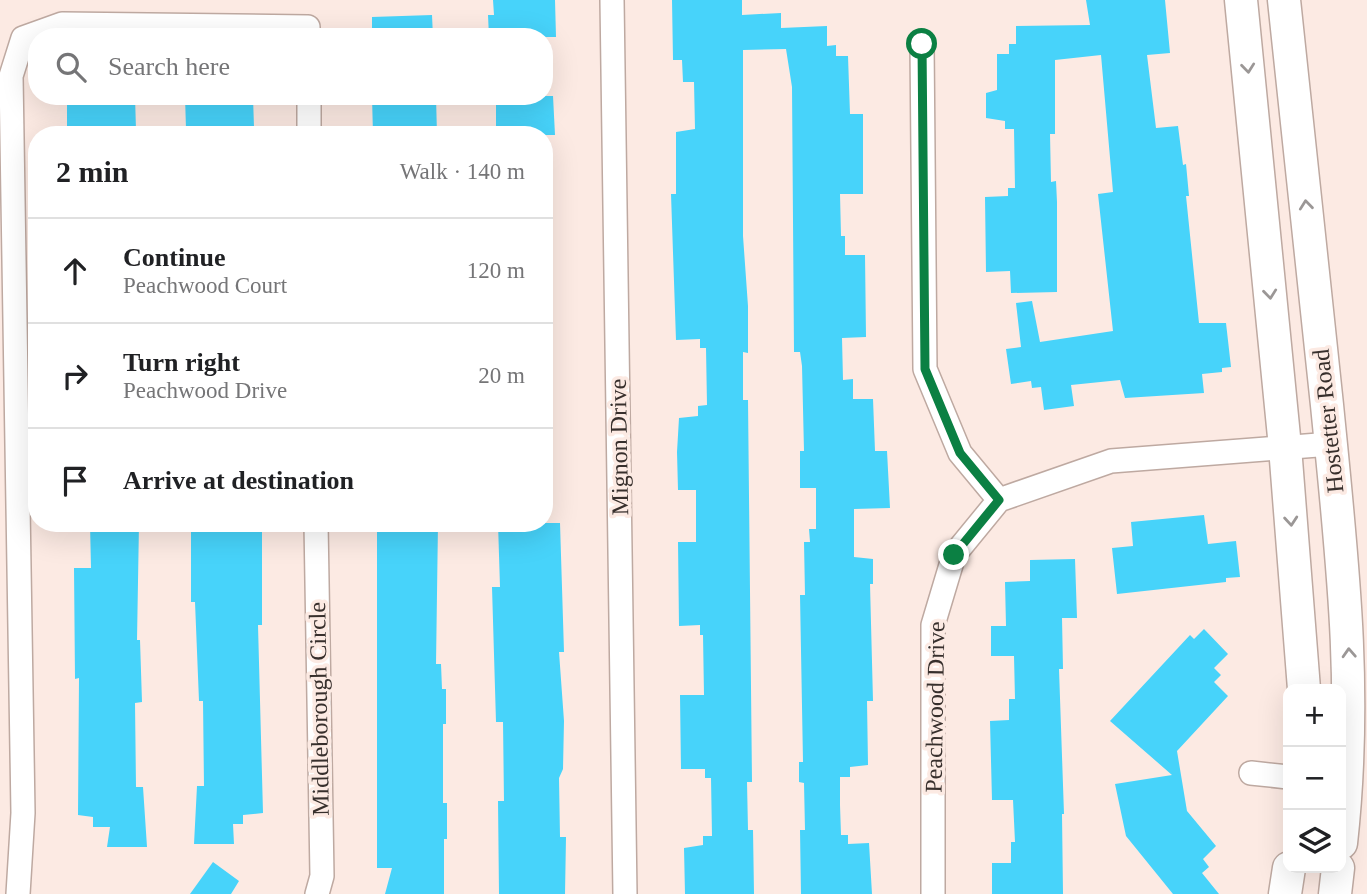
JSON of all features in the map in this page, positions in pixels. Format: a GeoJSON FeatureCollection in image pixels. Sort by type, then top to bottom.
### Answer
{"type":"FeatureCollection","features":[{"type":"Feature","properties":{"kind":"main road","name":"Hostetter Road"},"geometry":{"type":"LineString","coordinates":[[1241,0],[1304,684]]}},
{"type":"Feature","properties":{"kind":"main road","name":"Hostetter Road"},"geometry":{"type":"LineString","coordinates":[[1284,0],[1345,583],[1351,688],[1349,774],[1345,810]]}},
{"type":"Feature","properties":{"kind":"main road"},"geometry":{"type":"LineString","coordinates":[[1285,894],[1288,873]]}},
{"type":"Feature","properties":{"kind":"main road"},"geometry":{"type":"LineString","coordinates":[[1335,894],[1337,873]]}},
{"type":"Feature","properties":{"kind":"street","name":"Mignon Drive"},"geometry":{"type":"LineString","coordinates":[[612,0],[625,894]]}},
{"type":"Feature","properties":{"kind":"street"},"geometry":{"type":"LineString","coordinates":[[51,28],[62,24],[308,28]]}},
{"type":"Feature","properties":{"kind":"street"},"geometry":{"type":"LineString","coordinates":[[18,894],[23,813],[11,75],[23,38],[28,36]]}},
{"type":"Feature","properties":{"kind":"street"},"geometry":{"type":"LineString","coordinates":[[922,44],[925,369],[960,453],[999,500],[1111,461],[1331,444]]}},
{"type":"Feature","properties":{"kind":"street"},"geometry":{"type":"LineString","coordinates":[[309,105],[309,126]]}},
{"type":"Feature","properties":{"kind":"street","name":"Peachwood Drive"},"geometry":{"type":"LineString","coordinates":[[933,894],[933,625],[954,555],[999,500]]}},
{"type":"Feature","properties":{"kind":"street","name":"Middleborough Circle"},"geometry":{"type":"LineString","coordinates":[[316,532],[322,876],[317,894]]}},
{"type":"Feature","properties":{"kind":"street"},"geometry":{"type":"LineString","coordinates":[[1251,773],[1283,776]]}},
{"type":"Feature","properties":{"kind":"building"},"geometry":{"type":"Polygon","coordinates":[[[493,0],[555,0],[556,37],[553,37],[553,28],[489,28],[488,15],[494,15],[493,0]]]}},
{"type":"Feature","properties":{"kind":"building"},"geometry":{"type":"Polygon","coordinates":[[[672,0],[742,0],[742,15],[781,13],[781,28],[827,26],[827,46],[836,45],[836,56],[848,56],[850,114],[863,114],[863,194],[840,194],[841,236],[845,236],[845,255],[865,255],[866,337],[842,338],[843,380],[853,379],[853,399],[873,399],[875,451],[887,451],[890,508],[854,509],[854,557],[873,559],[873,584],[870,584],[873,701],[867,701],[868,765],[850,767],[850,777],[840,777],[840,805],[841,835],[848,835],[848,844],[869,843],[872,894],[801,894],[800,830],[805,830],[804,783],[799,782],[799,762],[803,762],[800,595],[805,595],[804,542],[810,542],[809,529],[816,529],[816,488],[800,488],[800,451],[804,451],[802,366],[800,352],[794,352],[792,87],[786,49],[743,50],[743,236],[748,353],[743,352],[743,400],[748,400],[752,782],[747,782],[748,830],[753,830],[754,894],[685,894],[684,848],[703,845],[703,836],[712,836],[711,778],[705,778],[705,769],[681,769],[680,695],[704,695],[703,635],[700,635],[700,625],[679,626],[678,542],[696,542],[696,490],[678,490],[677,452],[679,418],[698,416],[698,406],[707,405],[706,348],[700,348],[700,339],[676,340],[671,194],[676,194],[676,132],[695,129],[694,82],[683,82],[682,60],[673,60],[672,0]]]}},
{"type":"Feature","properties":{"kind":"building"},"geometry":{"type":"Polygon","coordinates":[[[1086,0],[1165,0],[1170,53],[1147,55],[1156,128],[1178,126],[1183,165],[1186,164],[1189,196],[1186,196],[1199,323],[1226,323],[1231,367],[1222,368],[1222,372],[1202,374],[1204,393],[1125,398],[1120,380],[1071,385],[1074,406],[1044,410],[1041,387],[1032,388],[1031,381],[1011,384],[1006,349],[1021,347],[1016,303],[1032,301],[1040,342],[1113,331],[1098,194],[1113,192],[1101,55],[1055,60],[1055,134],[1050,134],[1051,182],[1056,181],[1057,202],[1057,292],[1011,293],[1010,271],[986,272],[985,197],[1008,196],[1008,188],[1015,188],[1014,129],[1005,129],[1005,121],[986,118],[986,93],[997,90],[997,54],[1009,54],[1009,44],[1016,44],[1016,26],[1090,25],[1086,0]]]}},
{"type":"Feature","properties":{"kind":"building"},"geometry":{"type":"Polygon","coordinates":[[[432,15],[433,28],[372,28],[372,17],[432,15]]]}},
{"type":"Feature","properties":{"kind":"building"},"geometry":{"type":"Polygon","coordinates":[[[553,96],[555,135],[553,126],[496,126],[496,105],[553,105],[553,96]]]}},
{"type":"Feature","properties":{"kind":"building"},"geometry":{"type":"Polygon","coordinates":[[[67,105],[135,105],[136,126],[67,126],[67,105]]]}},
{"type":"Feature","properties":{"kind":"building"},"geometry":{"type":"Polygon","coordinates":[[[185,105],[253,105],[254,126],[186,126],[185,105]]]}},
{"type":"Feature","properties":{"kind":"building"},"geometry":{"type":"Polygon","coordinates":[[[372,105],[436,105],[437,126],[373,126],[372,105]]]}},
{"type":"Feature","properties":{"kind":"building"},"geometry":{"type":"Polygon","coordinates":[[[1204,515],[1208,544],[1236,541],[1240,577],[1226,578],[1226,582],[1117,594],[1112,548],[1133,546],[1131,522],[1204,515]]]}},
{"type":"Feature","properties":{"kind":"building"},"geometry":{"type":"Polygon","coordinates":[[[553,523],[560,523],[564,652],[559,652],[564,721],[563,769],[559,778],[560,837],[566,837],[565,894],[499,894],[498,801],[504,801],[503,722],[496,722],[492,587],[500,587],[498,532],[553,532],[553,523]]]}},
{"type":"Feature","properties":{"kind":"building"},"geometry":{"type":"Polygon","coordinates":[[[90,532],[139,532],[137,640],[140,640],[142,702],[135,703],[136,787],[143,787],[147,847],[107,847],[110,827],[93,827],[93,817],[78,815],[79,678],[75,679],[74,568],[91,568],[90,532]]]}},
{"type":"Feature","properties":{"kind":"building"},"geometry":{"type":"Polygon","coordinates":[[[191,532],[262,532],[262,625],[258,625],[263,813],[243,815],[243,824],[233,824],[234,844],[194,844],[197,786],[204,786],[203,701],[199,701],[195,602],[191,602],[191,532]]]}},
{"type":"Feature","properties":{"kind":"building"},"geometry":{"type":"Polygon","coordinates":[[[377,532],[438,532],[436,664],[441,664],[442,689],[446,689],[446,724],[443,724],[443,803],[447,803],[444,894],[385,894],[392,868],[377,868],[377,532]]]}},
{"type":"Feature","properties":{"kind":"building"},"geometry":{"type":"Polygon","coordinates":[[[1075,559],[1077,618],[1062,618],[1063,669],[1059,669],[1064,814],[1063,894],[992,894],[992,863],[1011,863],[1011,842],[1015,842],[1013,800],[992,800],[990,721],[1009,720],[1009,699],[1015,699],[1014,656],[991,656],[991,626],[1006,626],[1005,582],[1030,581],[1030,560],[1075,559]]]}},
{"type":"Feature","properties":{"kind":"building"},"geometry":{"type":"Polygon","coordinates":[[[1204,629],[1228,654],[1214,668],[1221,675],[1214,682],[1228,696],[1177,751],[1187,811],[1216,846],[1203,859],[1209,867],[1202,873],[1219,894],[1173,894],[1126,836],[1115,784],[1172,775],[1110,721],[1190,635],[1194,639],[1204,629]]]}},
{"type":"Feature","properties":{"kind":"building"},"geometry":{"type":"Polygon","coordinates":[[[213,862],[239,881],[231,894],[190,894],[213,862]]]}},
{"type":"Feature","properties":{"kind":"route"},"geometry":{"type":"LineString","coordinates":[[922,44],[925,369],[960,453],[999,500],[954,555]]}}]}
